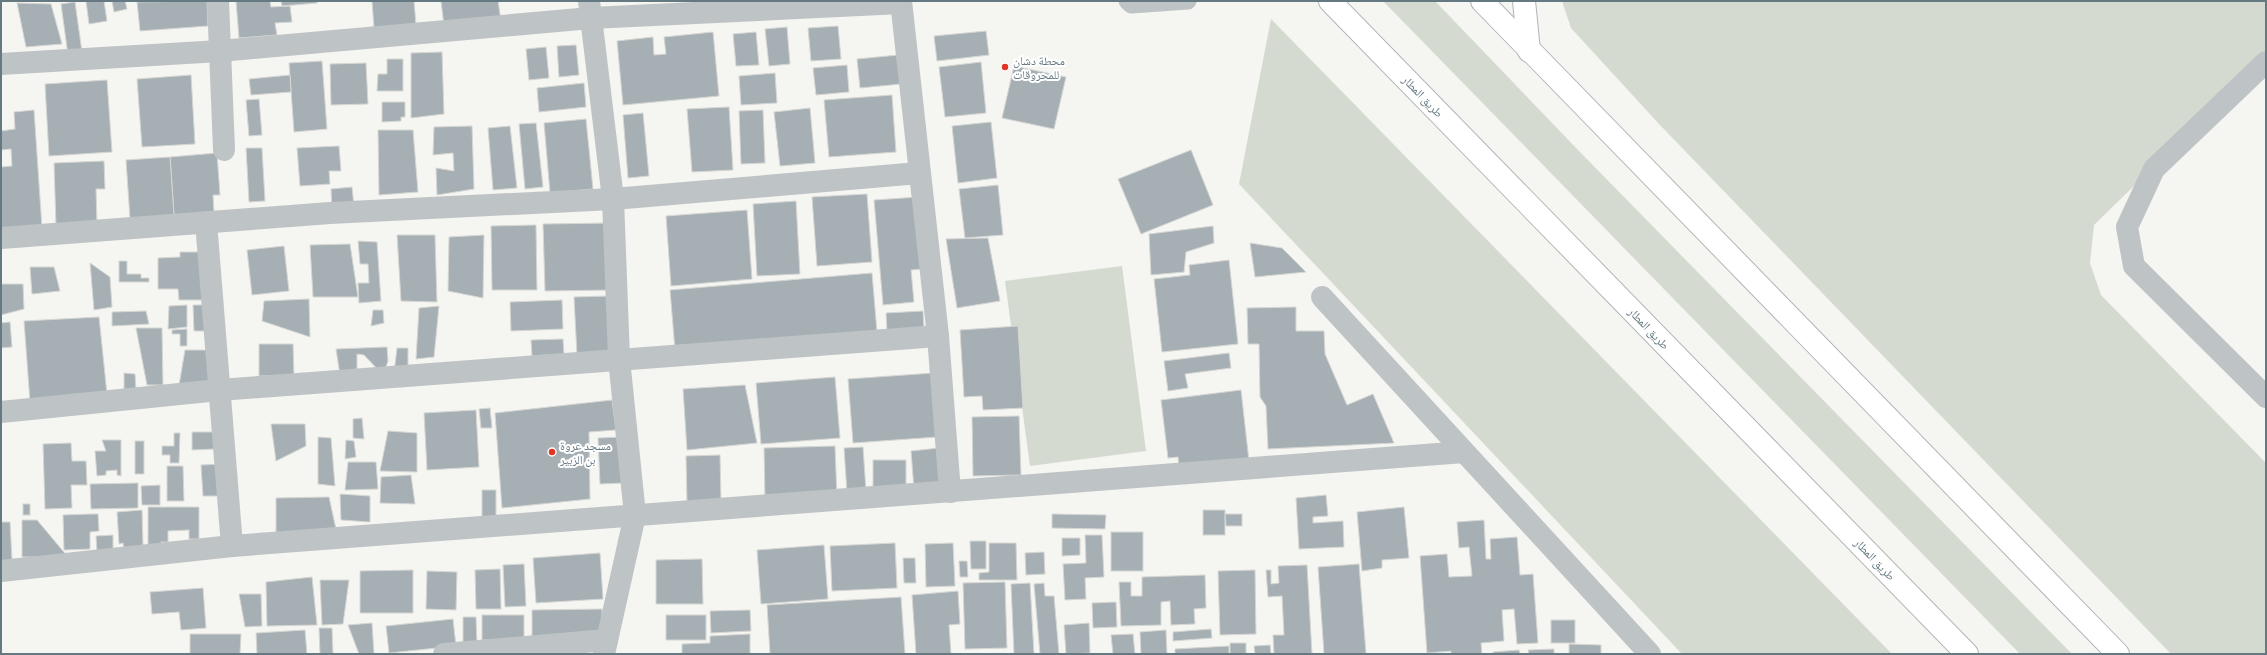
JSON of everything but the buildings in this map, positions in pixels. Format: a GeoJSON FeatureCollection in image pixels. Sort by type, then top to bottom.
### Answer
{"type":"FeatureCollection","features":[{"type":"Feature","properties":{"kind":"highway","name":"طريق المطار"},"geometry":{"type":"LineString","coordinates":[[1330,1],[1967,654]]}},
{"type":"Feature","properties":{"kind":"highway"},"geometry":{"type":"LineString","coordinates":[[1482,1],[1529,51],[2118,654]]}},
{"type":"Feature","properties":{"kind":"highway"},"geometry":{"type":"LineString","coordinates":[[1524,1],[1529,51]]}},
{"type":"Feature","properties":{"kind":"street"},"geometry":{"type":"LineString","coordinates":[[218,1],[224,150]]}},
{"type":"Feature","properties":{"kind":"street"},"geometry":{"type":"LineString","coordinates":[[1,64],[220,51],[590,9],[901,2],[938,336],[950,492]]}},
{"type":"Feature","properties":{"kind":"street"},"geometry":{"type":"LineString","coordinates":[[444,654],[606,647],[635,515],[619,359],[613,199],[590,9]]}},
{"type":"Feature","properties":{"kind":"street"},"geometry":{"type":"LineString","coordinates":[[2266,62],[2154,169],[2126,227],[2134,266],[2266,397]]}},
{"type":"Feature","properties":{"kind":"street"},"geometry":{"type":"LineString","coordinates":[[1,238],[330,212],[613,199],[919,174]]}},
{"type":"Feature","properties":{"kind":"street"},"geometry":{"type":"LineString","coordinates":[[206,222],[232,546]]}},
{"type":"Feature","properties":{"kind":"street"},"geometry":{"type":"LineString","coordinates":[[1322,297],[1650,654]]}},
{"type":"Feature","properties":{"kind":"street"},"geometry":{"type":"LineString","coordinates":[[1,412],[219,390],[938,336]]}},
{"type":"Feature","properties":{"kind":"street"},"geometry":{"type":"LineString","coordinates":[[1,571],[232,546],[1464,452]]}},
{"type":"Feature","properties":{"kind":"lane"},"geometry":{"type":"LineString","coordinates":[[1127,1],[1131,5],[1188,1]]}},
{"type":"Feature","properties":{"kind":"shaded area"},"geometry":{"type":"Polygon","coordinates":[[[1383,1],[1435,1],[1578,150],[2072,654],[2020,654],[1383,1]]]}},
{"type":"Feature","properties":{"kind":"shaded area"},"geometry":{"type":"Polygon","coordinates":[[[1562,1],[2266,1],[2266,57],[2094,225],[2090,263],[2101,295],[2266,463],[2266,654],[2171,654],[1659,124],[1571,28],[1562,1]]]}},
{"type":"Feature","properties":{"kind":"shaded area"},"geometry":{"type":"Polygon","coordinates":[[[1271,19],[1892,654],[1682,654],[1239,184],[1271,19]]]}},
{"type":"Feature","properties":{"kind":"shaded area"},"geometry":{"type":"Polygon","coordinates":[[[1122,266],[1146,451],[1030,466],[1005,281],[1122,266]]]}},
{"type":"Feature","properties":{"kind":"place","name":"محطة دشان للمحروقات"},"geometry":{"type":"Point","coordinates":[1005,67]}},
{"type":"Feature","properties":{"kind":"place","name":"مسجد عروة بن الزبير"},"geometry":{"type":"Point","coordinates":[552,452]}}]}
